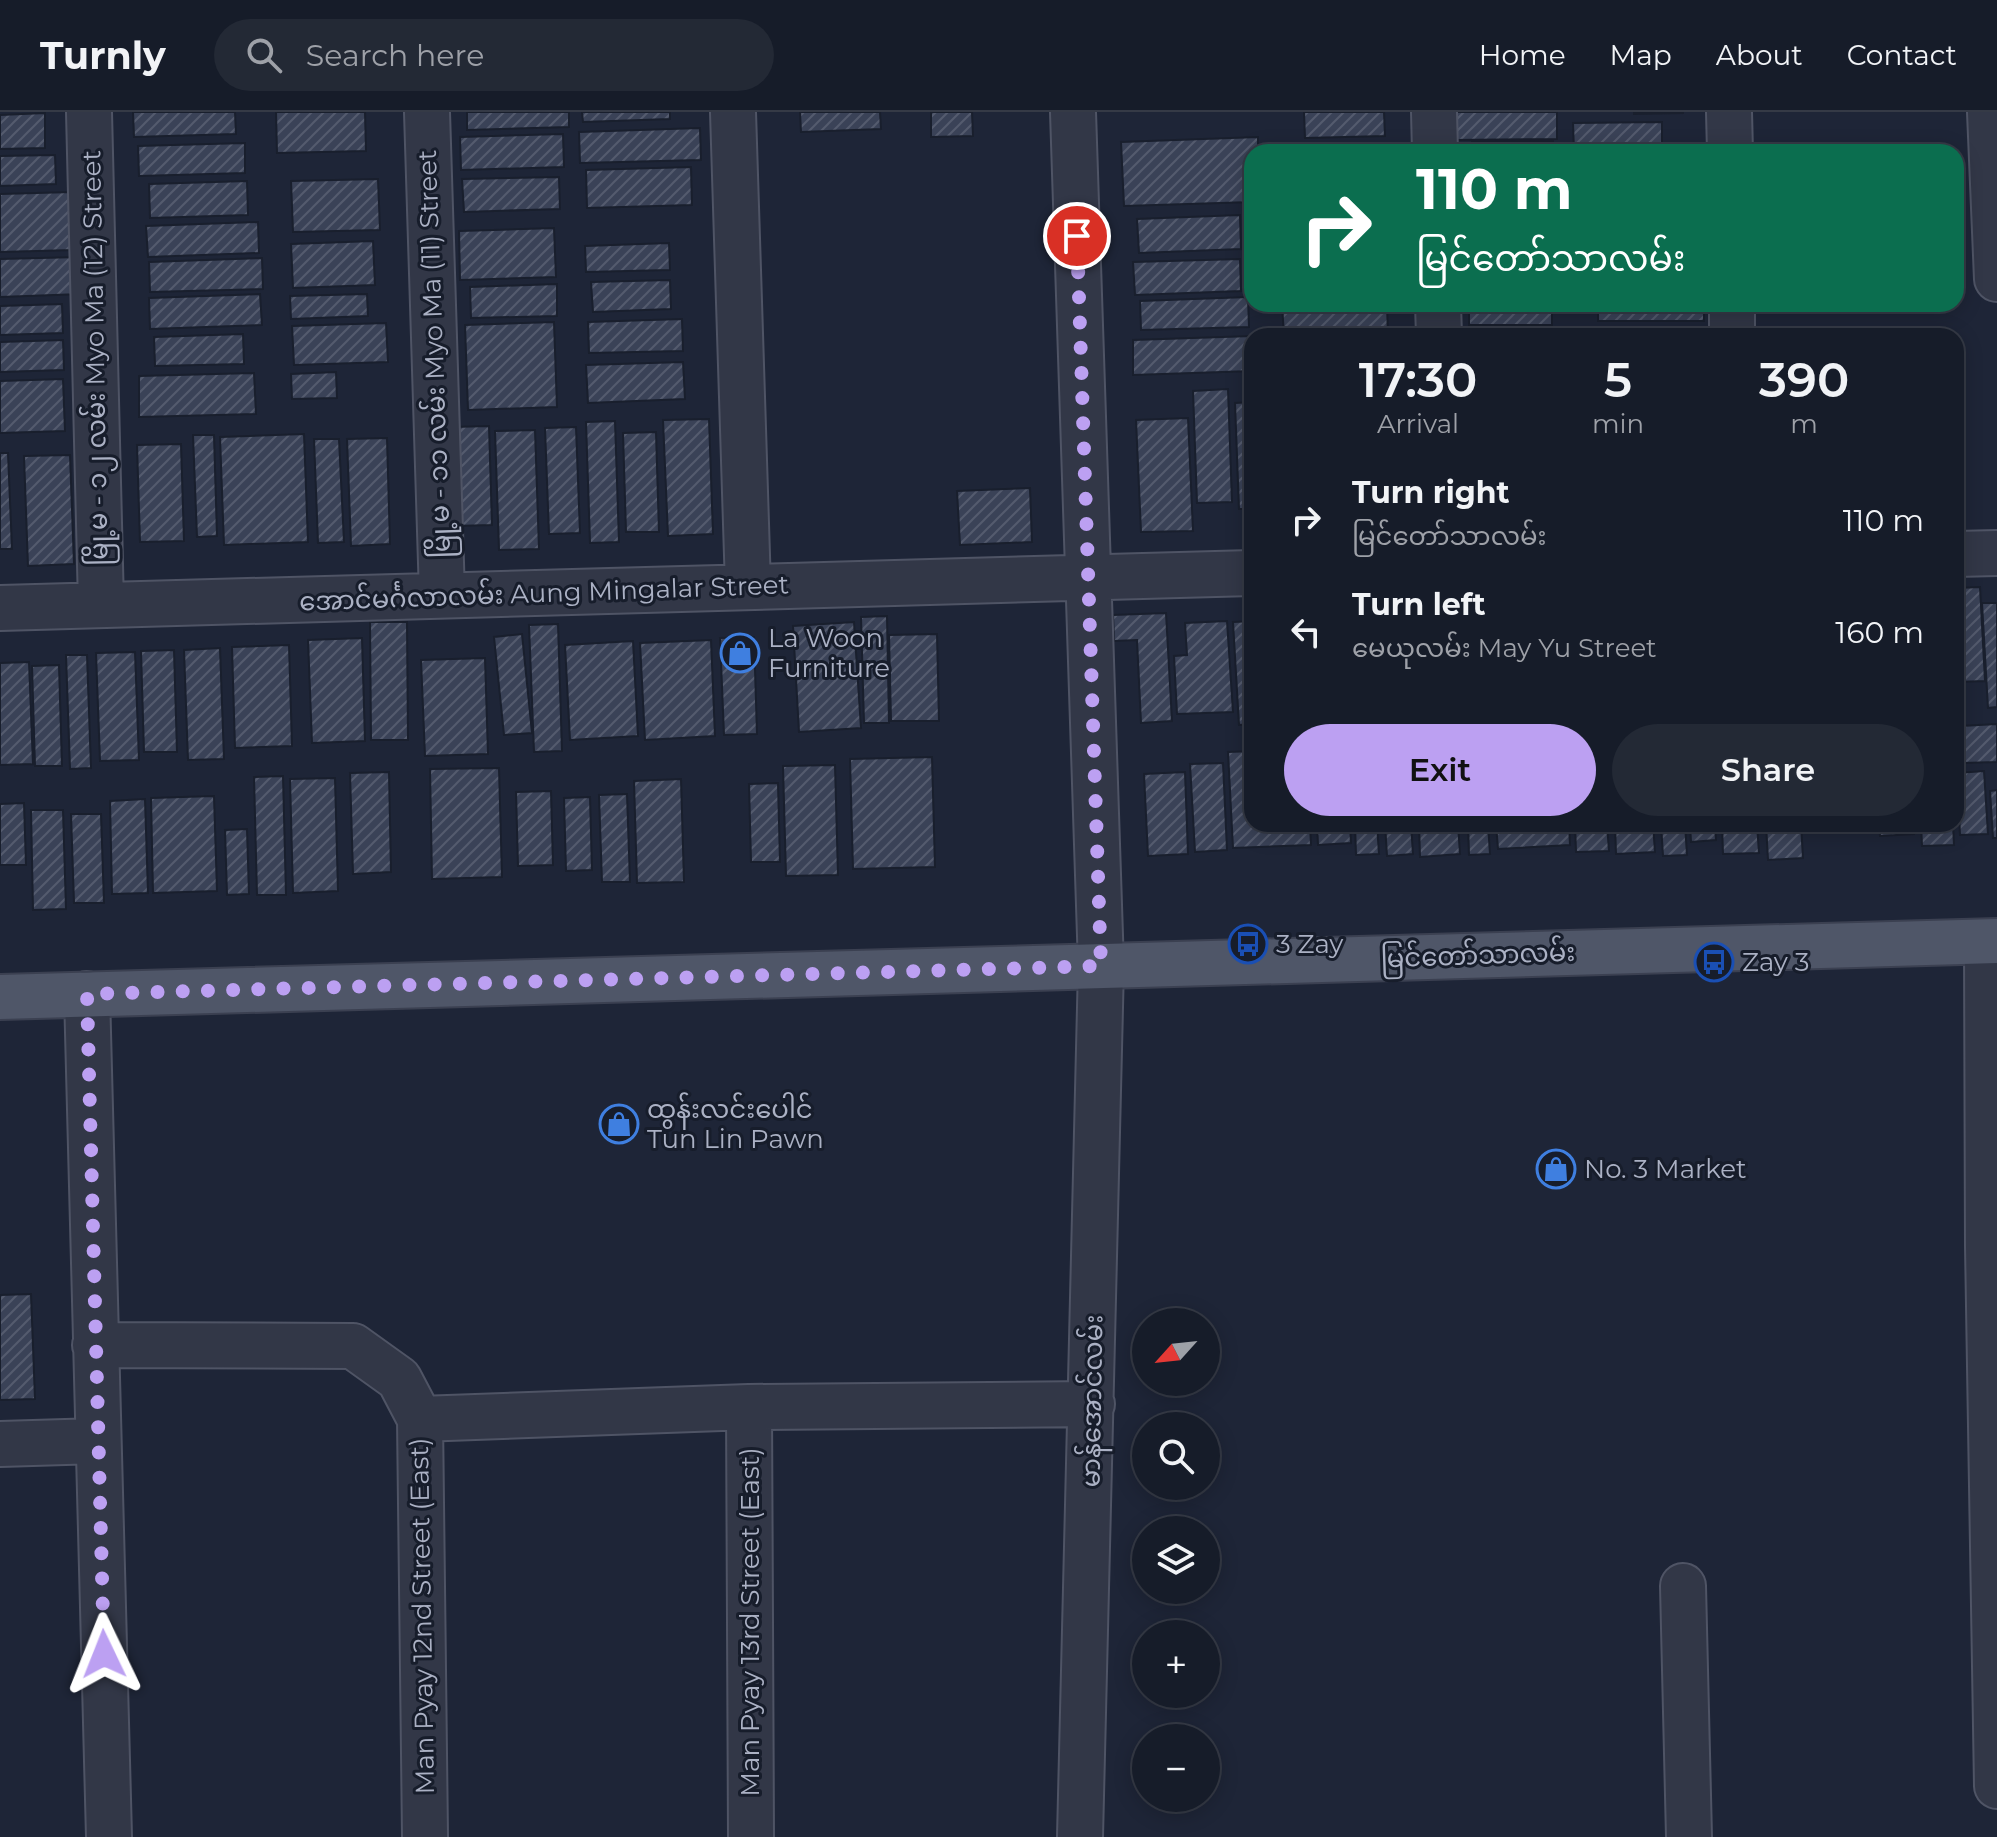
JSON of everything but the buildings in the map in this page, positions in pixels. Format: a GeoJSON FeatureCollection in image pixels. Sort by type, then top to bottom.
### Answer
{"type":"FeatureCollection","features":[{"type":"Feature","properties":{"kind":"main road","name":"မြင်တော်သာလမ်း"},"geometry":{"type":"LineString","coordinates":[[0,997],[1992,941]]}},
{"type":"Feature","properties":{"kind":"street","name":"မြို့မ - ၁၂ လမ်း Myo Ma (12) Street"},"geometry":{"type":"LineString","coordinates":[[89,112],[101,605]]}},
{"type":"Feature","properties":{"kind":"street","name":"မြို့မ - ၁၁ လမ်း Myo Ma (11) Street"},"geometry":{"type":"LineString","coordinates":[[427,112],[442,595]]}},
{"type":"Feature","properties":{"kind":"street"},"geometry":{"type":"LineString","coordinates":[[733,112],[748,587]]}},
{"type":"Feature","properties":{"kind":"street","name":"မာန်အောင်လမ်း"},"geometry":{"type":"LineString","coordinates":[[1073,112],[1101,966],[1080,1837]]}},
{"type":"Feature","properties":{"kind":"street"},"geometry":{"type":"LineString","coordinates":[[1434,112],[1435,144]]}},
{"type":"Feature","properties":{"kind":"street"},"geometry":{"type":"LineString","coordinates":[[1729,112],[1730,144]]}},
{"type":"Feature","properties":{"kind":"street"},"geometry":{"type":"LineString","coordinates":[[1990,112],[1997,279]]}},
{"type":"Feature","properties":{"kind":"street"},"geometry":{"type":"LineString","coordinates":[[1964,554],[1997,553]]}},
{"type":"Feature","properties":{"kind":"street","name":"အောင်မင်္ဂလာလမ်း Aung Mingalar Street"},"geometry":{"type":"LineString","coordinates":[[0,608],[1244,573]]}},
{"type":"Feature","properties":{"kind":"street"},"geometry":{"type":"LineString","coordinates":[[1992,941],[1997,1786]]}},
{"type":"Feature","properties":{"kind":"street"},"geometry":{"type":"LineString","coordinates":[[87,994],[109,1837]]}},
{"type":"Feature","properties":{"kind":"street","name":"Man Pyay 12nd Street (East)"},"geometry":{"type":"LineString","coordinates":[[95,1345],[353,1346],[399,1379],[420,1419],[425,1837]]}},
{"type":"Feature","properties":{"kind":"street"},"geometry":{"type":"LineString","coordinates":[[420,1419],[749,1407],[1092,1404]]}},
{"type":"Feature","properties":{"kind":"street","name":"Man Pyay 13rd Street (East)"},"geometry":{"type":"LineString","coordinates":[[749,1407],[751,1837]]}},
{"type":"Feature","properties":{"kind":"street"},"geometry":{"type":"LineString","coordinates":[[0,1444],[98,1441]]}},
{"type":"Feature","properties":{"kind":"street"},"geometry":{"type":"LineString","coordinates":[[1683,1586],[1689,1837]]}},
{"type":"Feature","properties":{"kind":"place","name":"La Woon Furniture"},"geometry":{"type":"Point","coordinates":[740,653]}},
{"type":"Feature","properties":{"kind":"place","name":"3 Zay"},"geometry":{"type":"Point","coordinates":[1248,944]}},
{"type":"Feature","properties":{"kind":"place","name":"Zay 3"},"geometry":{"type":"Point","coordinates":[1714,962]}},
{"type":"Feature","properties":{"kind":"place","name":"ထွန်းလင်းပေါင် Tun Lin Pawn"},"geometry":{"type":"Point","coordinates":[619,1124]}},
{"type":"Feature","properties":{"kind":"place","name":"No. 3 Market"},"geometry":{"type":"Point","coordinates":[1556,1169]}},
{"type":"Feature","properties":{"kind":"route"},"geometry":{"type":"LineString","coordinates":[[104,1654],[87,994],[1101,966],[1077,236]]}}]}
